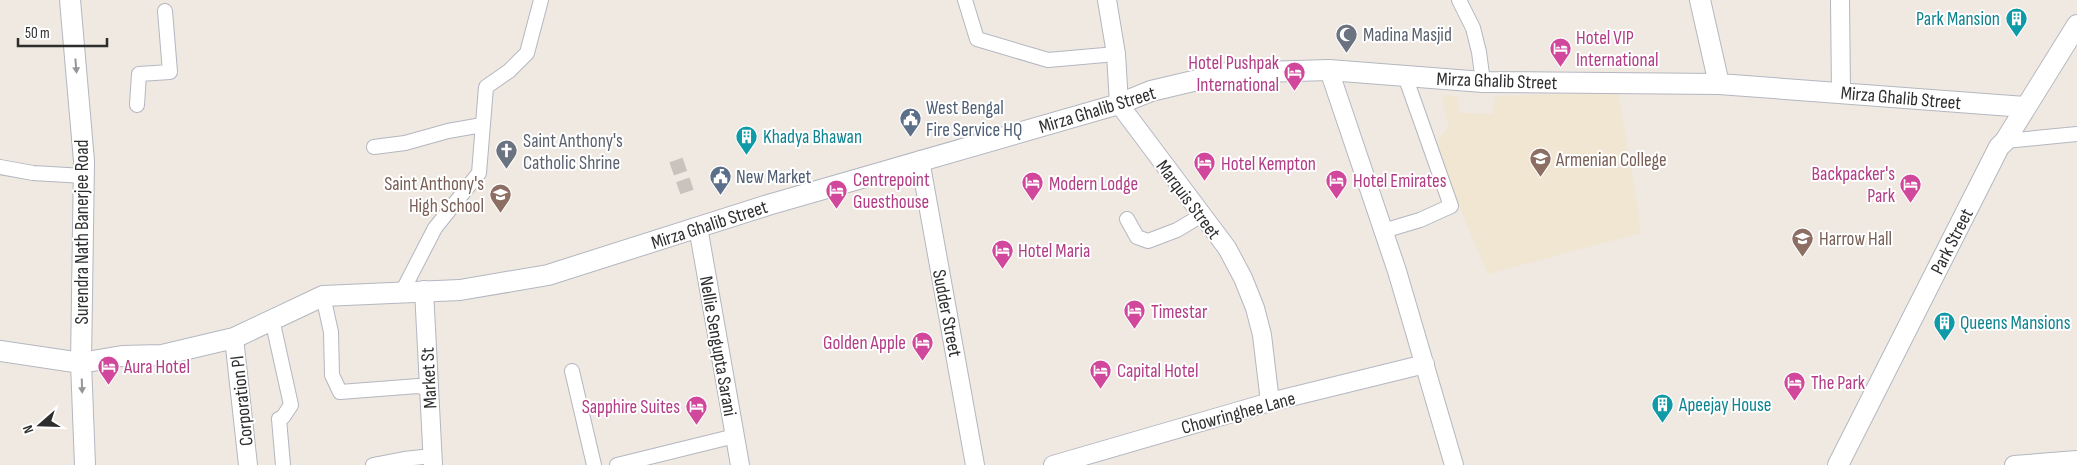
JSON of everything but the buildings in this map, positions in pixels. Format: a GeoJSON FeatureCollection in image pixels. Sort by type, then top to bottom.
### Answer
{"type":"FeatureCollection","features":[{"type":"Feature","properties":{"kind":"main road","name":"Surendra Nath Banerjee Road"},"geometry":{"type":"LineString","coordinates":[[70,0],[84,176],[82,363],[85,465]]}},
{"type":"Feature","properties":{"kind":"main road"},"geometry":{"type":"LineString","coordinates":[[1700,0],[1719,84]]}},
{"type":"Feature","properties":{"kind":"main road","name":"Park Street"},"geometry":{"type":"LineString","coordinates":[[1838,465],[1999,147],[2005,141],[2077,25]]}},
{"type":"Feature","properties":{"kind":"main road","name":"Mirza Ghalib Street"},"geometry":{"type":"LineString","coordinates":[[0,351],[82,363],[122,356],[162,356],[234,338],[323,296],[424,290],[460,290],[548,275],[698,227],[920,160],[1118,104],[1151,91],[1227,73],[1329,70],[1483,82],[1719,84],[2025,107]]}},
{"type":"Feature","properties":{"kind":"street"},"geometry":{"type":"LineString","coordinates":[[402,292],[435,228],[479,173],[486,87],[508,71],[527,53],[541,0]]}},
{"type":"Feature","properties":{"kind":"street"},"geometry":{"type":"LineString","coordinates":[[965,0],[977,39],[1048,60],[1116,54]]}},
{"type":"Feature","properties":{"kind":"street"},"geometry":{"type":"LineString","coordinates":[[1107,0],[1116,54],[1118,104]]}},
{"type":"Feature","properties":{"kind":"street"},"geometry":{"type":"LineString","coordinates":[[1459,0],[1474,28],[1483,82]]}},
{"type":"Feature","properties":{"kind":"street"},"geometry":{"type":"LineString","coordinates":[[1840,0],[1841,92]]}},
{"type":"Feature","properties":{"kind":"street"},"geometry":{"type":"LineString","coordinates":[[137,105],[139,74],[170,72],[165,11]]}},
{"type":"Feature","properties":{"kind":"street"},"geometry":{"type":"LineString","coordinates":[[1329,70],[1383,231],[1425,364],[1454,465]]}},
{"type":"Feature","properties":{"kind":"street"},"geometry":{"type":"LineString","coordinates":[[1383,231],[1420,220],[1450,206],[1405,76]]}},
{"type":"Feature","properties":{"kind":"street","name":"Marquis Street"},"geometry":{"type":"LineString","coordinates":[[1118,104],[1228,249],[1243,278],[1255,308],[1262,335],[1270,402]]}},
{"type":"Feature","properties":{"kind":"street"},"geometry":{"type":"LineString","coordinates":[[374,147],[405,143],[448,131],[482,125]]}},
{"type":"Feature","properties":{"kind":"street"},"geometry":{"type":"LineString","coordinates":[[2005,141],[2077,134]]}},
{"type":"Feature","properties":{"kind":"street","name":"Sudder Street"},"geometry":{"type":"LineString","coordinates":[[920,160],[975,465]]}},
{"type":"Feature","properties":{"kind":"street"},"geometry":{"type":"LineString","coordinates":[[0,167],[33,173],[84,176]]}},
{"type":"Feature","properties":{"kind":"street"},"geometry":{"type":"LineString","coordinates":[[1127,219],[1137,237],[1148,241],[1177,230],[1202,215]]}},
{"type":"Feature","properties":{"kind":"street","name":"Nellie Sengupta Sarani"},"geometry":{"type":"LineString","coordinates":[[698,227],[740,465]]}},
{"type":"Feature","properties":{"kind":"street","name":"Market St"},"geometry":{"type":"LineString","coordinates":[[424,290],[432,460]]}},
{"type":"Feature","properties":{"kind":"street"},"geometry":{"type":"LineString","coordinates":[[323,296],[331,332],[332,375],[340,392],[418,386],[429,389]]}},
{"type":"Feature","properties":{"kind":"street"},"geometry":{"type":"LineString","coordinates":[[272,319],[291,405],[283,417],[279,419],[283,465]]}},
{"type":"Feature","properties":{"kind":"street","name":"Corporation Pl"},"geometry":{"type":"LineString","coordinates":[[234,338],[248,465]]}},
{"type":"Feature","properties":{"kind":"street","name":"Chowringhee Lane"},"geometry":{"type":"LineString","coordinates":[[1053,465],[1270,402],[1425,364]]}},
{"type":"Feature","properties":{"kind":"street"},"geometry":{"type":"LineString","coordinates":[[572,371],[594,465]]}},
{"type":"Feature","properties":{"kind":"street"},"geometry":{"type":"LineString","coordinates":[[617,465],[735,436]]}},
{"type":"Feature","properties":{"kind":"street"},"geometry":{"type":"LineString","coordinates":[[373,465],[404,459],[432,460]]}},
{"type":"Feature","properties":{"kind":"street"},"geometry":{"type":"LineString","coordinates":[[2014,465],[2077,460]]}},
{"type":"Feature","properties":{"kind":"shaded area","name":"Armenian College"},"geometry":{"type":"Polygon","coordinates":[[[1618,92],[1638,210],[1640,233],[1488,274],[1433,145],[1449,127],[1441,95],[1457,96],[1459,113],[1493,114],[1495,96],[1618,92]]]}},
{"type":"Feature","properties":{"kind":"tunnel"},"geometry":{"type":"LineString","coordinates":[[676,160],[687,192]]}},
{"type":"Feature","properties":{"kind":"place","name":"Park Mansion"},"geometry":{"type":"Point","coordinates":[2016,37]}},
{"type":"Feature","properties":{"kind":"place","name":"Madina Masjid"},"geometry":{"type":"Point","coordinates":[1347,53]}},
{"type":"Feature","properties":{"kind":"place","name":"Hotel VIP International"},"geometry":{"type":"Point","coordinates":[1560,67]}},
{"type":"Feature","properties":{"kind":"place","name":"Hotel Pushpak International"},"geometry":{"type":"Point","coordinates":[1295,92]}},
{"type":"Feature","properties":{"kind":"place","name":"West Bengal Fire Service HQ"},"geometry":{"type":"Point","coordinates":[910,137]}},
{"type":"Feature","properties":{"kind":"place","name":"Khadya Bhawan"},"geometry":{"type":"Point","coordinates":[747,155]}},
{"type":"Feature","properties":{"kind":"place","name":"Saint Anthony's Catholic Shrine"},"geometry":{"type":"Point","coordinates":[507,170]}},
{"type":"Feature","properties":{"kind":"place","name":"Armenian College"},"geometry":{"type":"Point","coordinates":[1540,178]}},
{"type":"Feature","properties":{"kind":"place","name":"Hotel Kempton"},"geometry":{"type":"Point","coordinates":[1205,182]}},
{"type":"Feature","properties":{"kind":"place","name":"New Market"},"geometry":{"type":"Point","coordinates":[720,195]}},
{"type":"Feature","properties":{"kind":"place","name":"Hotel Emirates"},"geometry":{"type":"Point","coordinates":[1337,199]}},
{"type":"Feature","properties":{"kind":"place","name":"Modern Lodge"},"geometry":{"type":"Point","coordinates":[1033,202]}},
{"type":"Feature","properties":{"kind":"place","name":"Backpacker's Park"},"geometry":{"type":"Point","coordinates":[1911,203]}},
{"type":"Feature","properties":{"kind":"place","name":"Centrepoint Guesthouse"},"geometry":{"type":"Point","coordinates":[837,209]}},
{"type":"Feature","properties":{"kind":"place","name":"Saint Anthony's High School"},"geometry":{"type":"Point","coordinates":[500,213]}},
{"type":"Feature","properties":{"kind":"place","name":"Harrow Hall"},"geometry":{"type":"Point","coordinates":[1803,257]}},
{"type":"Feature","properties":{"kind":"place","name":"Hotel Maria"},"geometry":{"type":"Point","coordinates":[1002,269]}},
{"type":"Feature","properties":{"kind":"place","name":"Timestar"},"geometry":{"type":"Point","coordinates":[1135,330]}},
{"type":"Feature","properties":{"kind":"place","name":"Queens Mansions"},"geometry":{"type":"Point","coordinates":[1944,341]}},
{"type":"Feature","properties":{"kind":"place","name":"Golden Apple"},"geometry":{"type":"Point","coordinates":[922,361]}},
{"type":"Feature","properties":{"kind":"place","name":"Aura Hotel"},"geometry":{"type":"Point","coordinates":[108,385]}},
{"type":"Feature","properties":{"kind":"place","name":"Capital Hotel"},"geometry":{"type":"Point","coordinates":[1101,389]}},
{"type":"Feature","properties":{"kind":"place","name":"The Park"},"geometry":{"type":"Point","coordinates":[1795,401]}},
{"type":"Feature","properties":{"kind":"place","name":"Apeejay House"},"geometry":{"type":"Point","coordinates":[1663,423]}},
{"type":"Feature","properties":{"kind":"place","name":"Sapphire Suites"},"geometry":{"type":"Point","coordinates":[696,425]}}]}
